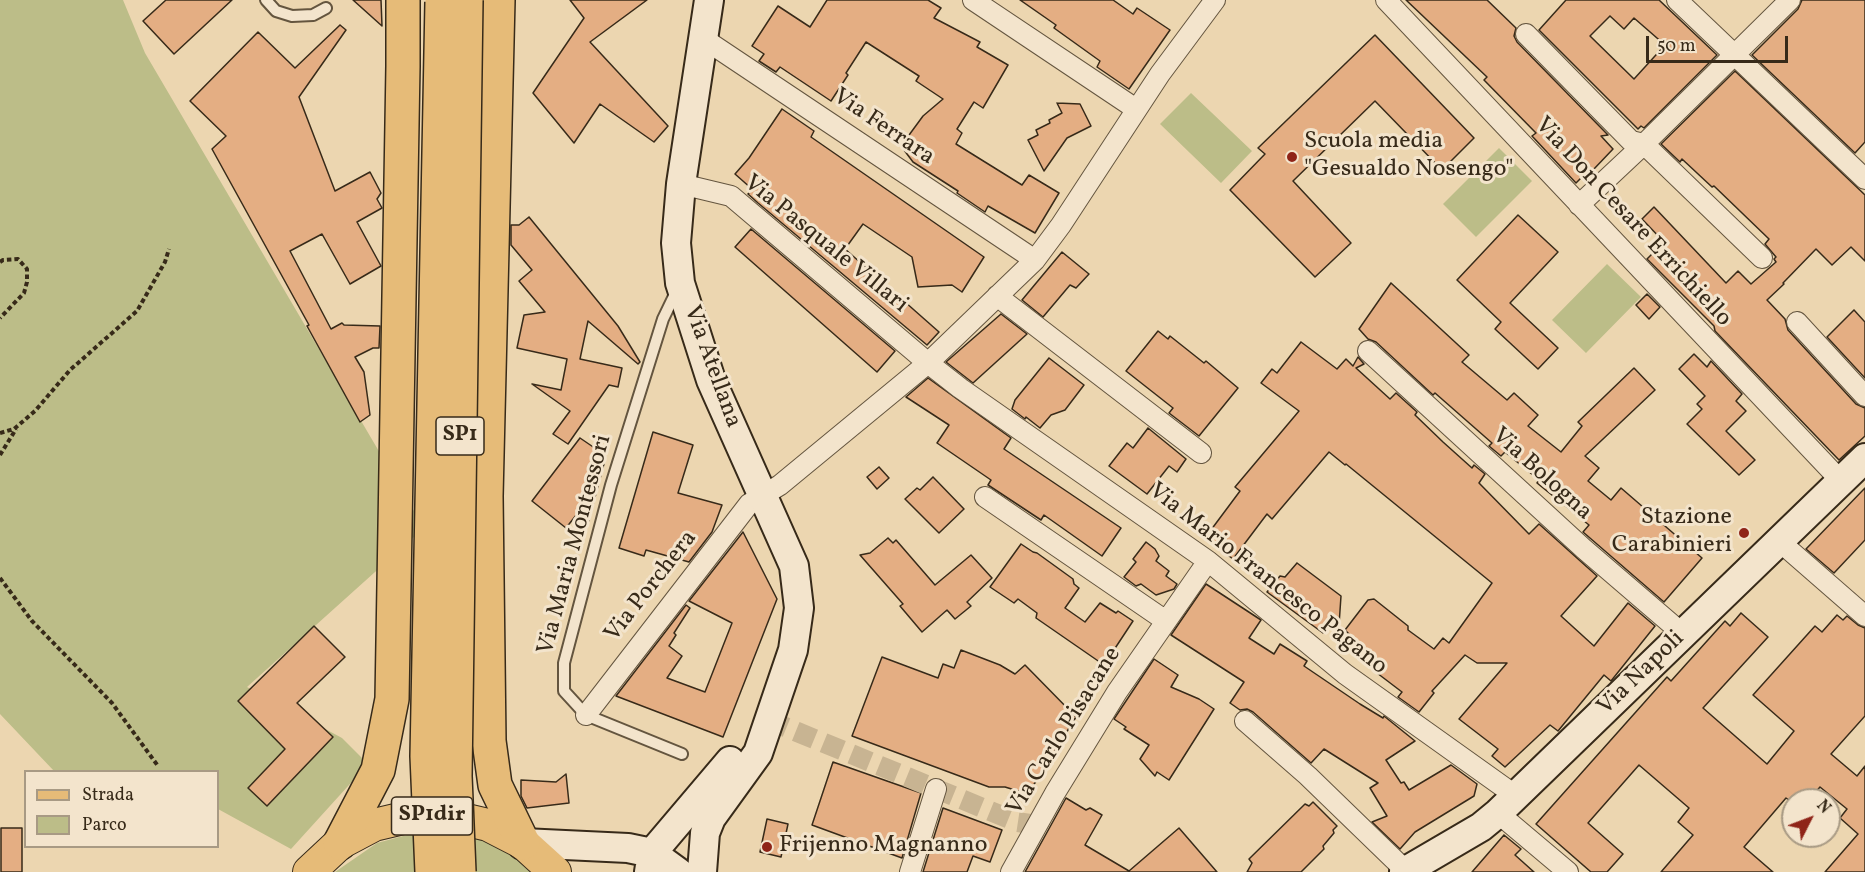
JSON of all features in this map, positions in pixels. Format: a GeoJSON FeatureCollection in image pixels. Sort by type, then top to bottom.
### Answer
{"type":"FeatureCollection","features":[{"type":"Feature","properties":{"kind":"highway"},"geometry":{"type":"LineString","coordinates":[[340,843],[378,770],[392,699],[404,66],[402,0]]}},
{"type":"Feature","properties":{"kind":"highway","name":"SP1"},"geometry":{"type":"LineString","coordinates":[[432,872],[427,756],[454,0]]}},
{"type":"Feature","properties":{"kind":"highway","name":"SP1"},"geometry":{"type":"LineString","coordinates":[[454,0],[455,776],[459,872]]}},
{"type":"Feature","properties":{"kind":"highway"},"geometry":{"type":"LineString","coordinates":[[498,0],[486,496],[489,741],[495,785],[523,843]]}},
{"type":"Feature","properties":{"kind":"main road","name":"Via Atellana"},"geometry":{"type":"LineString","coordinates":[[702,872],[705,833],[711,818],[758,753],[792,650],[799,608],[794,566],[711,380],[680,283],[676,243],[681,184],[709,0]]}},
{"type":"Feature","properties":{"kind":"main road","name":"Via Napoli"},"geometry":{"type":"LineString","coordinates":[[1405,872],[1480,827],[1507,804],[1865,458]]}},
{"type":"Feature","properties":{"kind":"main road","name":"Via Atellana"},"geometry":{"type":"LineString","coordinates":[[651,863],[743,743],[768,720]]}},
{"type":"Feature","properties":{"kind":"main road","name":"SP1dir"},"geometry":{"type":"LineString","coordinates":[[309,870],[340,843],[374,825],[412,816],[450,816],[488,825],[523,843],[555,872]]}},
{"type":"Feature","properties":{"kind":"main road"},"geometry":{"type":"LineString","coordinates":[[523,843],[605,846],[678,872]]}},
{"type":"Feature","properties":{"kind":"street"},"geometry":{"type":"LineString","coordinates":[[973,0],[1136,109]]}},
{"type":"Feature","properties":{"kind":"street"},"geometry":{"type":"LineString","coordinates":[[764,497],[928,363],[1035,260],[1061,225],[1136,109],[1215,0]]}},
{"type":"Feature","properties":{"kind":"street","name":"Via Don Cesare Errichiello"},"geometry":{"type":"LineString","coordinates":[[1386,0],[1841,481]]}},
{"type":"Feature","properties":{"kind":"street"},"geometry":{"type":"LineString","coordinates":[[1677,0],[1865,179]]}},
{"type":"Feature","properties":{"kind":"street"},"geometry":{"type":"LineString","coordinates":[[1579,205],[1736,55],[1790,0]]}},
{"type":"Feature","properties":{"kind":"street"},"geometry":{"type":"LineString","coordinates":[[1526,34],[1630,141],[1644,144],[1762,258]]}},
{"type":"Feature","properties":{"kind":"street","name":"Via Ferrara"},"geometry":{"type":"LineString","coordinates":[[704,39],[1035,260]]}},
{"type":"Feature","properties":{"kind":"street","name":"Via Pasquale Villari"},"geometry":{"type":"LineString","coordinates":[[681,184],[731,196],[928,363]]}},
{"type":"Feature","properties":{"kind":"street"},"geometry":{"type":"LineString","coordinates":[[997,296],[1201,453]]}},
{"type":"Feature","properties":{"kind":"street"},"geometry":{"type":"LineString","coordinates":[[1797,322],[1865,396]]}},
{"type":"Feature","properties":{"kind":"street","name":"Via Bologna"},"geometry":{"type":"LineString","coordinates":[[1368,351],[1575,541],[1683,634]]}},
{"type":"Feature","properties":{"kind":"street","name":"Via Mario Francesco Pagano"},"geometry":{"type":"LineString","coordinates":[[928,363],[960,388],[1208,561],[1507,804],[1568,872]]}},
{"type":"Feature","properties":{"kind":"street","name":"Via Porchera"},"geometry":{"type":"LineString","coordinates":[[586,715],[749,504],[764,497]]}},
{"type":"Feature","properties":{"kind":"street"},"geometry":{"type":"LineString","coordinates":[[986,497],[1166,621]]}},
{"type":"Feature","properties":{"kind":"street"},"geometry":{"type":"LineString","coordinates":[[1779,541],[1865,616]]}},
{"type":"Feature","properties":{"kind":"street","name":"Via Carlo Pisacane"},"geometry":{"type":"LineString","coordinates":[[1011,872],[1055,793],[1117,692],[1208,561]]}},
{"type":"Feature","properties":{"kind":"street"},"geometry":{"type":"LineString","coordinates":[[1245,722],[1308,776],[1405,872]]}},
{"type":"Feature","properties":{"kind":"street"},"geometry":{"type":"LineString","coordinates":[[910,872],[936,789]]}},
{"type":"Feature","properties":{"kind":"lane"},"geometry":{"type":"LineString","coordinates":[[266,0],[276,11],[292,16],[313,15],[326,8]]}},
{"type":"Feature","properties":{"kind":"lane","name":"Via Maria Montessori"},"geometry":{"type":"LineString","coordinates":[[680,283],[663,319],[611,485],[564,663],[564,691],[586,715],[682,754]]}},
{"type":"Feature","properties":{"kind":"path"},"geometry":{"type":"LineString","coordinates":[[0,433],[14,429],[35,411],[70,370],[137,311],[165,262],[169,249]]}},
{"type":"Feature","properties":{"kind":"path"},"geometry":{"type":"LineString","coordinates":[[0,262],[18,260],[27,269],[24,294],[0,318]]}},
{"type":"Feature","properties":{"kind":"path"},"geometry":{"type":"LineString","coordinates":[[0,455],[18,425]]}},
{"type":"Feature","properties":{"kind":"path"},"geometry":{"type":"LineString","coordinates":[[0,578],[32,621],[112,703],[158,766]]}},
{"type":"Feature","properties":{"kind":"green space"},"geometry":{"type":"Polygon","coordinates":[[[0,0],[123,0],[145,53],[424,528],[247,687],[342,738],[368,764],[291,849],[219,810],[219,770],[53,770],[0,714],[0,0]]]}},
{"type":"Feature","properties":{"kind":"green space"},"geometry":{"type":"Polygon","coordinates":[[[1191,93],[1252,151],[1221,183],[1160,124],[1191,93]]]}},
{"type":"Feature","properties":{"kind":"green space"},"geometry":{"type":"Polygon","coordinates":[[[1499,148],[1532,181],[1476,237],[1443,204],[1499,148]]]}},
{"type":"Feature","properties":{"kind":"green space"},"geometry":{"type":"Polygon","coordinates":[[[1607,264],[1641,297],[1586,353],[1552,320],[1607,264]]]}},
{"type":"Feature","properties":{"kind":"green space"},"geometry":{"type":"Polygon","coordinates":[[[422,831],[469,834],[513,851],[537,872],[335,872],[377,843],[422,831]]]}},
{"type":"Feature","properties":{"kind":"building"},"geometry":{"type":"Polygon","coordinates":[[[166,0],[232,0],[174,54],[143,21],[166,0]]]}},
{"type":"Feature","properties":{"kind":"building"},"geometry":{"type":"Polygon","coordinates":[[[353,0],[381,0],[382,26],[353,0]]]}},
{"type":"Feature","properties":{"kind":"building"},"geometry":{"type":"Polygon","coordinates":[[[570,0],[647,0],[590,42],[668,126],[654,142],[600,104],[574,143],[533,93],[584,18],[570,0]]]}},
{"type":"Feature","properties":{"kind":"building"},"geometry":{"type":"Polygon","coordinates":[[[827,0],[928,0],[941,8],[934,18],[980,42],[977,47],[1008,65],[983,108],[974,102],[957,129],[962,133],[956,144],[1022,185],[1029,175],[1059,193],[1035,233],[988,206],[985,212],[957,193],[958,191],[913,162],[901,146],[923,116],[943,99],[916,81],[919,76],[866,42],[831,101],[780,67],[776,72],[759,61],[764,54],[752,46],[778,6],[810,27],[827,0]]]}},
{"type":"Feature","properties":{"kind":"building"},"geometry":{"type":"Polygon","coordinates":[[[1020,0],[1113,0],[1133,14],[1137,8],[1170,30],[1129,89],[1097,67],[1100,61],[1054,28],[1056,25],[1020,0]]]}},
{"type":"Feature","properties":{"kind":"building"},"geometry":{"type":"Polygon","coordinates":[[[1406,0],[1487,0],[1516,28],[1514,36],[1517,42],[1608,135],[1601,136],[1613,149],[1593,170],[1591,168],[1576,183],[1532,136],[1536,133],[1484,80],[1487,77],[1406,0]]]}},
{"type":"Feature","properties":{"kind":"building"},"geometry":{"type":"Polygon","coordinates":[[[1566,0],[1659,0],[1717,55],[1644,128],[1641,126],[1638,129],[1539,30],[1566,0]],[[1610,16],[1590,36],[1634,79],[1665,45],[1634,18],[1624,29],[1610,16]]]}},
{"type":"Feature","properties":{"kind":"building"},"geometry":{"type":"Polygon","coordinates":[[[1802,0],[1865,0],[1865,142],[1855,153],[1752,55],[1798,9],[1802,0]]]}},
{"type":"Feature","properties":{"kind":"building"},"geometry":{"type":"Polygon","coordinates":[[[340,25],[346,30],[299,97],[335,191],[370,172],[381,193],[377,199],[382,208],[357,222],[381,266],[350,284],[322,234],[290,251],[331,329],[342,323],[344,325],[380,326],[379,348],[373,348],[355,357],[364,372],[370,415],[360,422],[212,149],[226,136],[190,101],[258,32],[295,68],[340,25]]]}},
{"type":"Feature","properties":{"kind":"building","name":"Scuola media \"Gesualdo Nosengo\""},"geometry":{"type":"Polygon","coordinates":[[[1375,35],[1474,138],[1442,170],[1375,101],[1293,181],[1351,243],[1315,277],[1230,190],[1265,154],[1258,148],[1375,35]]]}},
{"type":"Feature","properties":{"kind":"building"},"geometry":{"type":"Polygon","coordinates":[[[1735,71],[1865,195],[1865,261],[1851,247],[1832,265],[1816,249],[1767,300],[1785,319],[1788,330],[1856,404],[1865,408],[1865,436],[1839,460],[1715,331],[1714,326],[1647,259],[1664,242],[1642,219],[1654,207],[1726,283],[1738,271],[1751,284],[1776,262],[1774,259],[1776,257],[1765,244],[1769,239],[1714,186],[1712,187],[1682,159],[1680,162],[1661,144],[1735,71]]]}},
{"type":"Feature","properties":{"kind":"building"},"geometry":{"type":"Polygon","coordinates":[[[1057,103],[1080,104],[1091,126],[1067,138],[1044,171],[1028,140],[1038,135],[1036,130],[1050,123],[1049,120],[1062,113],[1057,103]]]}},
{"type":"Feature","properties":{"kind":"building"},"geometry":{"type":"Polygon","coordinates":[[[782,109],[814,131],[811,137],[984,257],[962,292],[952,285],[918,287],[912,257],[863,224],[845,249],[939,332],[927,345],[758,203],[748,194],[752,189],[735,174],[749,158],[782,109]]]}},
{"type":"Feature","properties":{"kind":"building"},"geometry":{"type":"Polygon","coordinates":[[[1518,215],[1558,252],[1510,303],[1558,348],[1538,369],[1495,329],[1501,322],[1457,280],[1518,215]]]}},
{"type":"Feature","properties":{"kind":"building"},"geometry":{"type":"Polygon","coordinates":[[[529,217],[618,326],[640,362],[638,364],[588,321],[580,359],[622,368],[618,387],[609,385],[568,444],[553,434],[570,411],[532,384],[561,390],[567,359],[517,348],[524,315],[545,312],[519,281],[532,270],[511,245],[511,225],[519,225],[529,217]]]}},
{"type":"Feature","properties":{"kind":"building"},"geometry":{"type":"Polygon","coordinates":[[[751,229],[895,351],[877,372],[735,247],[751,229]]]}},
{"type":"Feature","properties":{"kind":"building"},"geometry":{"type":"Polygon","coordinates":[[[1062,252],[1089,274],[1076,288],[1070,285],[1043,317],[1022,300],[1062,252]]]}},
{"type":"Feature","properties":{"kind":"building"},"geometry":{"type":"Polygon","coordinates":[[[1391,283],[1469,355],[1462,362],[1507,400],[1514,393],[1538,415],[1528,426],[1561,452],[1582,426],[1578,422],[1634,368],[1655,390],[1585,456],[1599,468],[1588,481],[1611,500],[1621,488],[1702,558],[1664,602],[1583,532],[1589,525],[1537,483],[1539,480],[1505,452],[1501,456],[1489,446],[1492,443],[1435,393],[1433,395],[1359,329],[1391,283]]]}},
{"type":"Feature","properties":{"kind":"building"},"geometry":{"type":"Polygon","coordinates":[[[1647,294],[1660,307],[1649,319],[1636,305],[1647,294]]]}},
{"type":"Feature","properties":{"kind":"building"},"geometry":{"type":"Polygon","coordinates":[[[1854,310],[1865,322],[1865,378],[1827,337],[1854,310]]]}},
{"type":"Feature","properties":{"kind":"building"},"geometry":{"type":"Polygon","coordinates":[[[1001,314],[1027,334],[973,383],[946,362],[1001,314]]]}},
{"type":"Feature","properties":{"kind":"building"},"geometry":{"type":"Polygon","coordinates":[[[1158,331],[1168,339],[1170,336],[1204,363],[1206,361],[1238,388],[1199,436],[1169,413],[1173,408],[1126,371],[1158,331]]]}},
{"type":"Feature","properties":{"kind":"building"},"geometry":{"type":"Polygon","coordinates":[[[1301,342],[1337,369],[1346,359],[1353,366],[1358,357],[1364,364],[1356,368],[1390,399],[1396,393],[1417,412],[1415,415],[1443,442],[1472,468],[1474,465],[1485,474],[1479,483],[1529,534],[1539,524],[1597,576],[1561,616],[1594,646],[1628,603],[1655,626],[1611,681],[1604,675],[1558,731],[1550,725],[1505,767],[1492,756],[1498,749],[1459,719],[1507,663],[1477,663],[1465,655],[1432,691],[1434,693],[1419,712],[1398,697],[1402,692],[1377,673],[1377,670],[1369,663],[1369,654],[1345,630],[1368,600],[1374,599],[1408,626],[1408,630],[1434,649],[1443,638],[1449,643],[1492,583],[1346,464],[1329,452],[1272,519],[1267,514],[1233,559],[1205,538],[1240,491],[1235,487],[1299,411],[1261,383],[1272,369],[1277,373],[1301,342]]]}},
{"type":"Feature","properties":{"kind":"building"},"geometry":{"type":"Polygon","coordinates":[[[1694,354],[1707,367],[1711,361],[1742,394],[1736,401],[1746,411],[1726,431],[1755,460],[1739,475],[1687,424],[1702,409],[1697,404],[1705,396],[1679,369],[1694,354]]]}},
{"type":"Feature","properties":{"kind":"building"},"geometry":{"type":"Polygon","coordinates":[[[1049,358],[1084,385],[1065,410],[1051,415],[1040,428],[1012,409],[1015,400],[1049,358]]]}},
{"type":"Feature","properties":{"kind":"building"},"geometry":{"type":"Polygon","coordinates":[[[928,378],[1011,438],[1004,449],[1121,528],[1102,556],[1044,515],[1041,520],[988,485],[991,480],[937,443],[949,425],[906,397],[928,378]]]}},
{"type":"Feature","properties":{"kind":"building"},"geometry":{"type":"Polygon","coordinates":[[[1148,428],[1186,459],[1177,472],[1169,466],[1147,494],[1109,466],[1127,443],[1133,448],[1148,428]]]}},
{"type":"Feature","properties":{"kind":"building"},"geometry":{"type":"Polygon","coordinates":[[[653,432],[693,445],[678,493],[722,505],[712,532],[689,562],[646,550],[644,556],[619,548],[653,432]]]}},
{"type":"Feature","properties":{"kind":"building"},"geometry":{"type":"Polygon","coordinates":[[[580,438],[602,453],[600,456],[605,460],[588,523],[577,514],[566,528],[532,501],[580,438]]]}},
{"type":"Feature","properties":{"kind":"building"},"geometry":{"type":"Polygon","coordinates":[[[879,467],[889,478],[877,489],[867,477],[879,467]]]}},
{"type":"Feature","properties":{"kind":"building"},"geometry":{"type":"Polygon","coordinates":[[[933,477],[964,509],[939,533],[905,499],[917,488],[920,490],[933,477]]]}},
{"type":"Feature","properties":{"kind":"building"},"geometry":{"type":"Polygon","coordinates":[[[1865,488],[1865,540],[1834,573],[1806,549],[1865,488]]]}},
{"type":"Feature","properties":{"kind":"building"},"geometry":{"type":"Polygon","coordinates":[[[743,532],[777,599],[723,737],[616,696],[686,605],[690,608],[674,633],[676,635],[669,646],[682,656],[667,678],[705,692],[732,623],[689,601],[743,532]]]}},
{"type":"Feature","properties":{"kind":"building"},"geometry":{"type":"Polygon","coordinates":[[[888,538],[893,543],[896,540],[935,585],[971,555],[992,578],[967,602],[971,606],[955,619],[947,610],[922,632],[900,606],[903,604],[860,555],[870,553],[888,538]]]}},
{"type":"Feature","properties":{"kind":"building"},"geometry":{"type":"Polygon","coordinates":[[[1146,542],[1155,549],[1159,556],[1156,561],[1169,571],[1166,576],[1177,584],[1174,589],[1156,595],[1141,584],[1136,586],[1124,577],[1136,562],[1133,559],[1146,542]]]}},
{"type":"Feature","properties":{"kind":"building"},"geometry":{"type":"Polygon","coordinates":[[[1021,544],[1073,579],[1074,584],[1079,588],[1065,608],[1085,622],[1100,603],[1133,621],[1104,665],[1036,618],[1037,613],[1018,599],[1014,603],[990,587],[1021,544]]]}},
{"type":"Feature","properties":{"kind":"building"},"geometry":{"type":"Polygon","coordinates":[[[1297,563],[1341,596],[1339,625],[1333,619],[1323,633],[1267,592],[1280,576],[1285,577],[1297,563]]]}},
{"type":"Feature","properties":{"kind":"building"},"geometry":{"type":"Polygon","coordinates":[[[1206,584],[1261,620],[1249,638],[1274,654],[1280,644],[1307,661],[1304,666],[1360,704],[1383,718],[1384,716],[1415,741],[1386,760],[1401,783],[1404,782],[1409,790],[1451,765],[1477,784],[1474,796],[1415,832],[1400,849],[1372,822],[1387,816],[1370,788],[1378,783],[1324,749],[1311,763],[1253,712],[1247,709],[1240,710],[1230,703],[1244,682],[1171,635],[1206,584]]]}},
{"type":"Feature","properties":{"kind":"building"},"geometry":{"type":"Polygon","coordinates":[[[1741,613],[1768,637],[1703,708],[1767,764],[1794,731],[1753,695],[1815,626],[1822,632],[1837,615],[1843,620],[1847,616],[1865,628],[1865,716],[1831,754],[1857,776],[1865,766],[1865,872],[1825,872],[1858,834],[1841,819],[1847,809],[1841,804],[1841,788],[1820,787],[1781,788],[1781,804],[1744,847],[1773,872],[1661,872],[1693,835],[1678,822],[1689,808],[1639,765],[1588,823],[1623,854],[1607,872],[1591,872],[1536,824],[1667,677],[1671,681],[1725,621],[1730,626],[1741,613]]]}},
{"type":"Feature","properties":{"kind":"building"},"geometry":{"type":"Polygon","coordinates":[[[314,626],[345,657],[297,703],[333,737],[267,806],[248,788],[285,749],[238,701],[314,626]]]}},
{"type":"Feature","properties":{"kind":"building"},"geometry":{"type":"Polygon","coordinates":[[[961,650],[1000,665],[1015,674],[1025,665],[1076,717],[1028,794],[1005,787],[989,787],[852,736],[882,657],[938,678],[943,664],[954,668],[961,650]]]}},
{"type":"Feature","properties":{"kind":"building"},"geometry":{"type":"Polygon","coordinates":[[[1154,659],[1178,675],[1171,687],[1199,699],[1214,709],[1169,780],[1157,772],[1155,776],[1140,759],[1149,745],[1124,729],[1126,727],[1114,719],[1154,659]]]}},
{"type":"Feature","properties":{"kind":"building"},"geometry":{"type":"Polygon","coordinates":[[[833,762],[921,793],[902,858],[812,825],[833,762]]]}},
{"type":"Feature","properties":{"kind":"building"},"geometry":{"type":"Polygon","coordinates":[[[566,774],[569,803],[527,808],[521,796],[521,780],[556,782],[566,774]]]}},
{"type":"Feature","properties":{"kind":"building"},"geometry":{"type":"Polygon","coordinates":[[[1066,798],[1086,810],[1090,808],[1102,815],[1085,845],[1129,871],[1179,828],[1217,872],[1025,872],[1066,798]]]}},
{"type":"Feature","properties":{"kind":"building"},"geometry":{"type":"Polygon","coordinates":[[[1313,802],[1337,826],[1323,846],[1324,849],[1301,872],[1247,872],[1252,863],[1249,859],[1305,804],[1309,806],[1313,802]]]}},
{"type":"Feature","properties":{"kind":"building"},"geometry":{"type":"Polygon","coordinates":[[[943,808],[1002,830],[990,862],[973,856],[967,872],[923,872],[943,808]]]}},
{"type":"Feature","properties":{"kind":"building"},"geometry":{"type":"Polygon","coordinates":[[[767,819],[788,824],[781,857],[760,852],[767,819]]]}},
{"type":"Feature","properties":{"kind":"building"},"geometry":{"type":"Polygon","coordinates":[[[1,828],[22,828],[22,872],[1,872],[1,828]]]}},
{"type":"Feature","properties":{"kind":"building"},"geometry":{"type":"Polygon","coordinates":[[[1504,835],[1521,849],[1515,855],[1534,872],[1472,872],[1504,835]]]}},
{"type":"Feature","properties":{"kind":"tunnel"},"geometry":{"type":"LineString","coordinates":[[768,720],[1017,822],[1037,825]]}},
{"type":"Feature","properties":{"kind":"place","name":"Scuola media \"Gesualdo Nosengo\""},"geometry":{"type":"Point","coordinates":[1292,157]}},
{"type":"Feature","properties":{"kind":"place","name":"Stazione Carabinieri"},"geometry":{"type":"Point","coordinates":[1744,533]}},
{"type":"Feature","properties":{"kind":"place","name":"Frijenno Magnanno"},"geometry":{"type":"Point","coordinates":[767,847]}}]}
